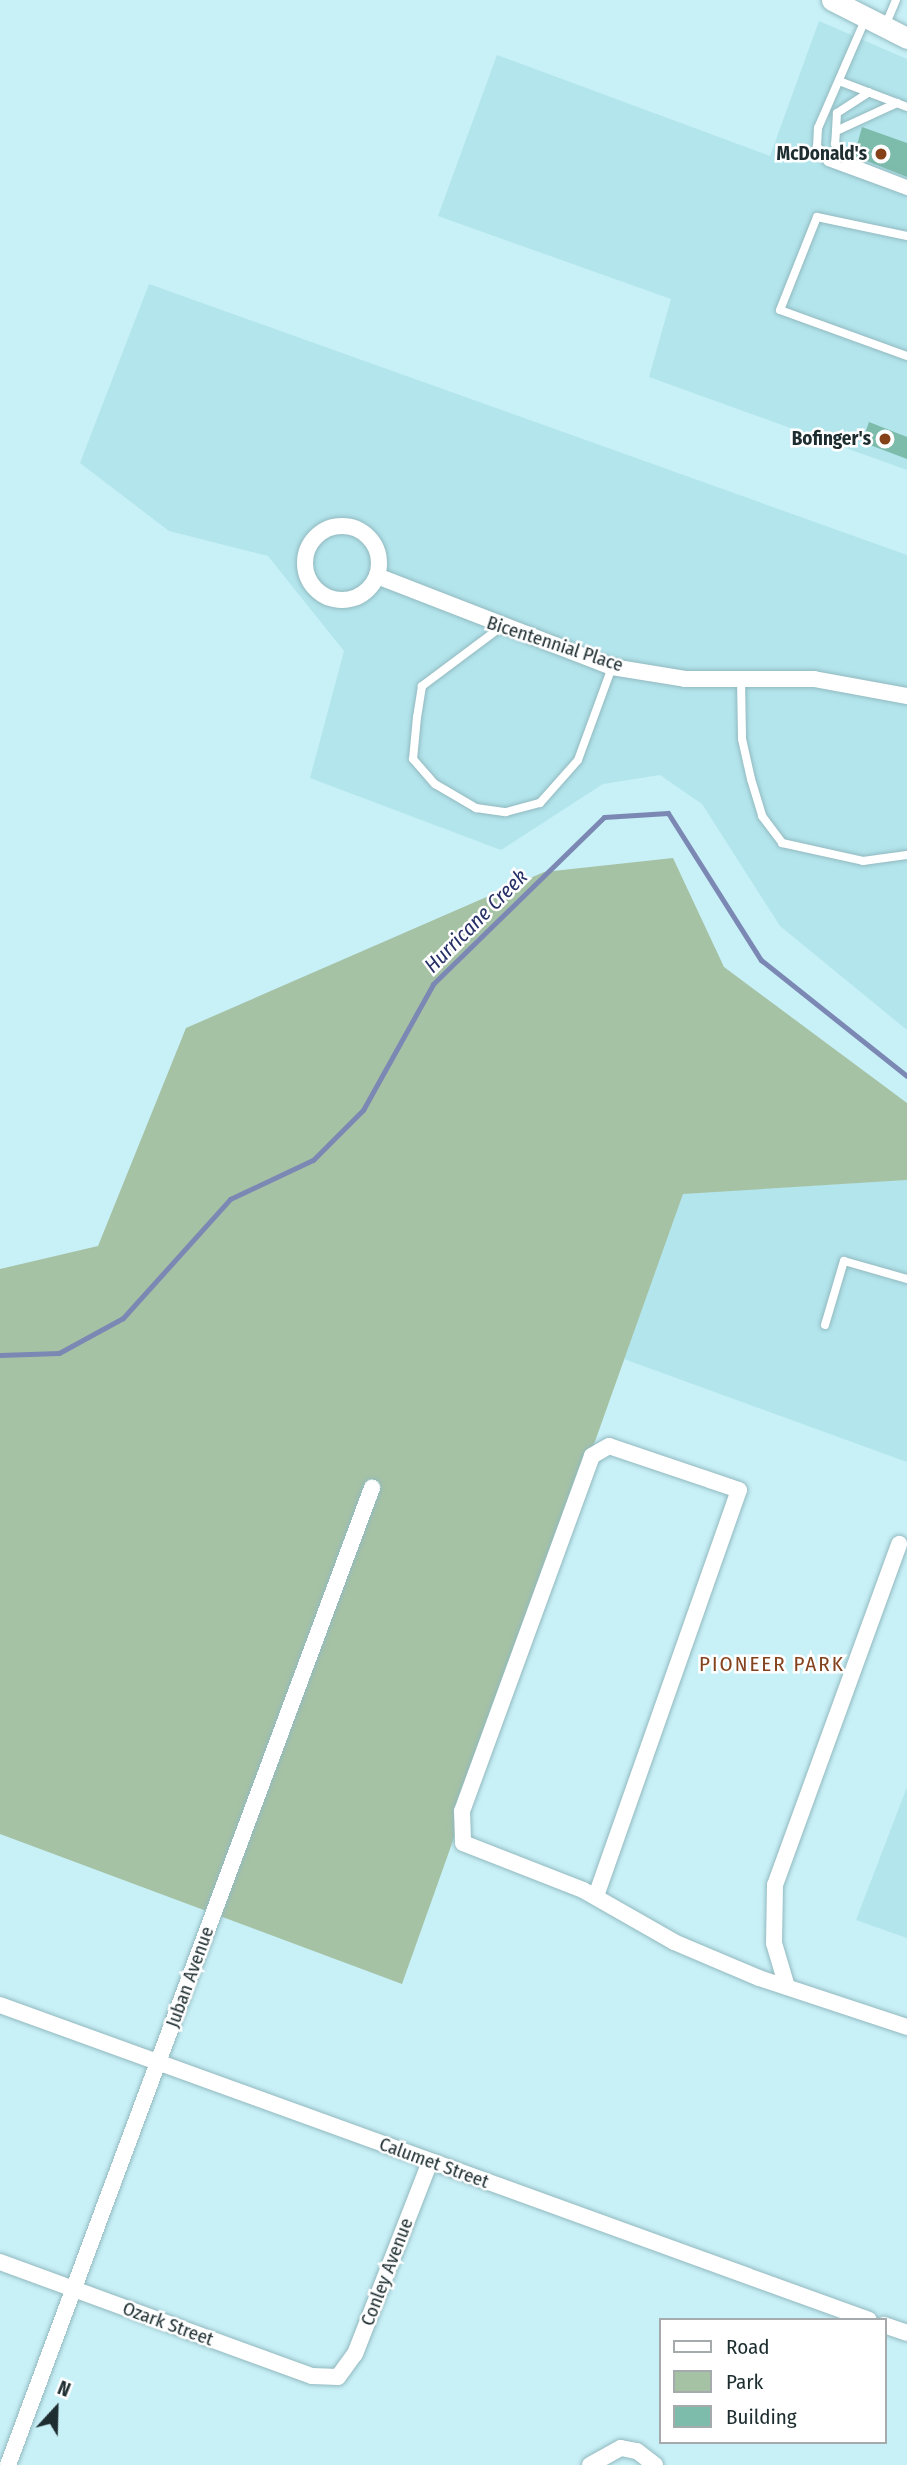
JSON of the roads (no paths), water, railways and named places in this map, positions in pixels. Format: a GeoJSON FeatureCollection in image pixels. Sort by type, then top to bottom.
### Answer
{"type":"FeatureCollection","features":[{"type":"Feature","properties":{"kind":"street"},"geometry":{"type":"LineString","coordinates":[[832,0],[907,38]]}},
{"type":"Feature","properties":{"kind":"street"},"geometry":{"type":"LineString","coordinates":[[355,528],[376,547],[377,576],[357,596],[329,597],[308,578],[307,549],[327,529],[355,528]]}},
{"type":"Feature","properties":{"kind":"street","name":"Bicentennial Place"},"geometry":{"type":"LineString","coordinates":[[377,576],[501,627],[612,667],[685,680],[814,679],[907,696]]}},
{"type":"Feature","properties":{"kind":"street"},"geometry":{"type":"LineString","coordinates":[[596,1896],[739,1490],[608,1446],[592,1456],[462,1811],[463,1843],[596,1896],[674,1942],[787,1987],[907,2027]]}},
{"type":"Feature","properties":{"kind":"street","name":"Juban Avenue"},"geometry":{"type":"LineString","coordinates":[[8,2465],[372,1488]]}},
{"type":"Feature","properties":{"kind":"street"},"geometry":{"type":"LineString","coordinates":[[787,1987],[774,1943],[775,1885],[899,1544]]}},
{"type":"Feature","properties":{"kind":"street","name":"Calumet Street"},"geometry":{"type":"LineString","coordinates":[[0,2005],[159,2060],[430,2162],[863,2318]]}},
{"type":"Feature","properties":{"kind":"street","name":"Conley Avenue"},"geometry":{"type":"LineString","coordinates":[[338,2377],[355,2354],[430,2162]]}},
{"type":"Feature","properties":{"kind":"street","name":"Ozark Street"},"geometry":{"type":"LineString","coordinates":[[0,2262],[312,2376],[338,2377]]}},
{"type":"Feature","properties":{"kind":"street"},"geometry":{"type":"LineString","coordinates":[[886,2326],[907,2333]]}},
{"type":"Feature","properties":{"kind":"street"},"geometry":{"type":"LineString","coordinates":[[590,2465],[621,2448],[637,2451],[655,2465]]}},
{"type":"Feature","properties":{"kind":"lane"},"geometry":{"type":"LineString","coordinates":[[896,0],[876,22],[839,81],[817,146],[828,162],[907,191]]}},
{"type":"Feature","properties":{"kind":"lane"},"geometry":{"type":"LineString","coordinates":[[839,81],[907,107]]}},
{"type":"Feature","properties":{"kind":"lane"},"geometry":{"type":"LineString","coordinates":[[869,92],[837,113],[836,131],[845,160],[907,184]]}},
{"type":"Feature","properties":{"kind":"lane"},"geometry":{"type":"LineString","coordinates":[[836,131],[897,103]]}},
{"type":"Feature","properties":{"kind":"lane"},"geometry":{"type":"LineString","coordinates":[[907,236],[817,217],[780,310],[907,356]]}},
{"type":"Feature","properties":{"kind":"lane"},"geometry":{"type":"LineString","coordinates":[[501,627],[422,686],[417,717],[413,759],[435,784],[476,808],[506,812],[540,803],[579,760],[612,667]]}},
{"type":"Feature","properties":{"kind":"lane"},"geometry":{"type":"LineString","coordinates":[[741,679],[742,739],[751,779],[762,816],[782,843],[863,861],[907,855]]}},
{"type":"Feature","properties":{"kind":"lane"},"geometry":{"type":"LineString","coordinates":[[825,1325],[844,1261],[907,1279]]}},
{"type":"Feature","properties":{"kind":"waterway","name":"Hurricane Creek"},"geometry":{"type":"LineString","coordinates":[[0,1355],[59,1353],[123,1318],[230,1199],[313,1160],[363,1110],[433,984],[604,817],[668,813],[761,960],[907,1076]]}},
{"type":"Feature","properties":{"kind":"place","name":"McDonald's"},"geometry":{"type":"Point","coordinates":[881,154]}},
{"type":"Feature","properties":{"kind":"place","name":"Bofinger's"},"geometry":{"type":"Point","coordinates":[885,439]}},
{"type":"Feature","properties":{"kind":"district","name":"PIONEER PARK"},"geometry":{"type":"Point","coordinates":[772,1664]}}]}
